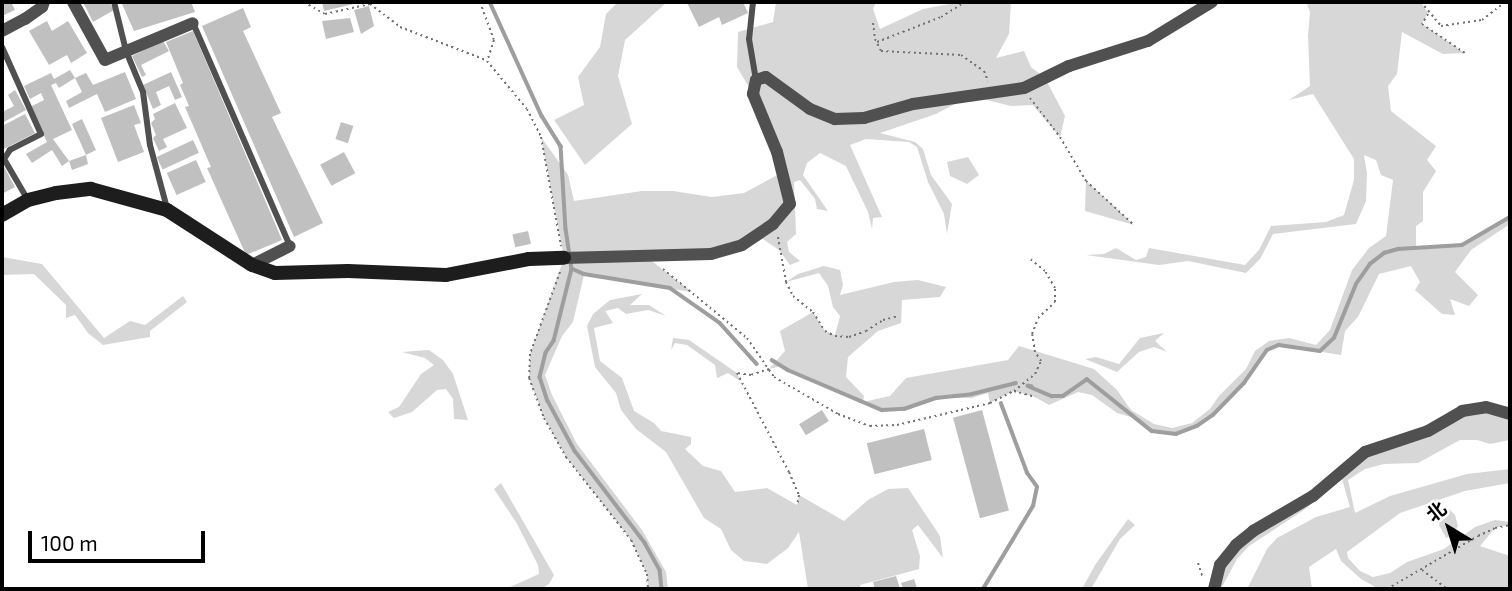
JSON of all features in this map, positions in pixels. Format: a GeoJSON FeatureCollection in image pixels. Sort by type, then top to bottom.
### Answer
{"type":"FeatureCollection","features":[{"type":"Feature","properties":{"kind":"street"},"geometry":{"type":"LineString","coordinates":[[2,31],[25,19],[42,7],[44,2]]}},
{"type":"Feature","properties":{"kind":"street"},"geometry":{"type":"LineString","coordinates":[[74,2],[105,60],[193,23]]}},
{"type":"Feature","properties":{"kind":"street"},"geometry":{"type":"LineString","coordinates":[[2,215],[27,200],[91,189],[167,209],[253,265],[275,272],[348,271],[446,275],[529,259],[711,254],[743,245],[773,224],[790,204],[786,180],[753,94],[756,80],[766,77],[810,109],[835,119],[864,118],[913,104],[1024,88],[1069,66],[1148,41],[1212,2]]}},
{"type":"Feature","properties":{"kind":"street"},"geometry":{"type":"LineString","coordinates":[[253,265],[290,246]]}},
{"type":"Feature","properties":{"kind":"street"},"geometry":{"type":"LineString","coordinates":[[1209,586],[1220,565],[1236,545],[1253,531],[1313,496],[1365,452],[1428,431],[1462,411],[1486,407],[1510,414]]}},
{"type":"Feature","properties":{"kind":"lane"},"geometry":{"type":"LineString","coordinates":[[114,2],[126,51],[143,92],[150,145],[164,187],[167,209]]}},
{"type":"Feature","properties":{"kind":"lane"},"geometry":{"type":"LineString","coordinates":[[753,2],[749,39],[756,80]]}},
{"type":"Feature","properties":{"kind":"lane"},"geometry":{"type":"LineString","coordinates":[[193,23],[290,246]]}},
{"type":"Feature","properties":{"kind":"lane"},"geometry":{"type":"LineString","coordinates":[[2,47],[41,134],[10,150],[4,159],[27,200]]}},
{"type":"Feature","properties":{"kind":"path"},"geometry":{"type":"LineString","coordinates":[[304,2],[325,14],[370,4],[400,27],[487,61],[527,109],[541,137],[569,257],[530,354],[529,378],[544,418],[566,457],[631,540],[647,574],[648,589]]}},
{"type":"Feature","properties":{"kind":"path"},"geometry":{"type":"LineString","coordinates":[[480,2],[494,40],[487,61]]}},
{"type":"Feature","properties":{"kind":"path"},"geometry":{"type":"LineString","coordinates":[[876,42],[941,17],[965,2]]}},
{"type":"Feature","properties":{"kind":"path"},"geometry":{"type":"LineString","coordinates":[[1421,2],[1441,26],[1482,20],[1505,2]]}},
{"type":"Feature","properties":{"kind":"path"},"geometry":{"type":"LineString","coordinates":[[1428,13],[1422,24],[1465,53]]}},
{"type":"Feature","properties":{"kind":"path"},"geometry":{"type":"LineString","coordinates":[[873,23],[876,42],[881,51],[961,55],[985,71],[992,93]]}},
{"type":"Feature","properties":{"kind":"path"},"geometry":{"type":"LineString","coordinates":[[1024,88],[1033,105],[1060,137],[1086,181],[1134,225]]}},
{"type":"Feature","properties":{"kind":"path"},"geometry":{"type":"LineString","coordinates":[[782,214],[786,222],[778,236],[786,282],[793,296],[813,312],[825,331],[835,336],[849,337],[866,331],[883,320],[899,316]]}},
{"type":"Feature","properties":{"kind":"path"},"geometry":{"type":"LineString","coordinates":[[643,254],[747,338],[775,377],[838,414],[870,426],[897,425],[990,403],[1014,391],[1035,374],[1041,361],[1035,352],[1032,334],[1038,318],[1055,302],[1055,288],[1045,271],[1030,259]]}},
{"type":"Feature","properties":{"kind":"path"},"geometry":{"type":"LineString","coordinates":[[769,369],[751,374],[737,373],[789,472],[799,495],[797,505]]}},
{"type":"Feature","properties":{"kind":"path"},"geometry":{"type":"LineString","coordinates":[[1014,391],[1035,397]]}},
{"type":"Feature","properties":{"kind":"path"},"geometry":{"type":"LineString","coordinates":[[1387,589],[1486,532],[1510,525]]}},
{"type":"Feature","properties":{"kind":"path"},"geometry":{"type":"LineString","coordinates":[[1198,563],[1209,586]]}},
{"type":"Feature","properties":{"kind":"path"},"geometry":{"type":"LineString","coordinates":[[1421,570],[1447,589]]}},
{"type":"Feature","properties":{"kind":"shaded area"},"geometry":{"type":"Polygon","coordinates":[[[618,2],[667,2],[625,40],[618,76],[632,124],[585,165],[554,120],[584,105],[578,77],[600,47],[606,14],[618,2]]]}},
{"type":"Feature","properties":{"kind":"shaded area"},"geometry":{"type":"Polygon","coordinates":[[[776,2],[876,2],[873,9],[880,29],[923,9],[960,2],[1011,2],[1009,34],[996,58],[1024,51],[1031,67],[1045,78],[1065,116],[1060,137],[1033,105],[1011,106],[970,96],[936,114],[880,133],[915,142],[923,149],[931,175],[952,204],[947,234],[944,214],[928,182],[917,147],[909,142],[866,139],[850,145],[882,217],[873,218],[872,229],[868,212],[846,166],[820,153],[807,163],[803,175],[828,211],[817,209],[815,199],[800,180],[794,182],[796,234],[787,242],[789,252],[800,261],[790,265],[779,250],[757,235],[742,245],[644,255],[692,292],[584,275],[573,322],[562,336],[545,375],[577,444],[642,530],[666,572],[668,589],[648,589],[647,574],[631,540],[566,457],[544,418],[529,378],[530,354],[564,258],[541,137],[568,175],[574,201],[642,191],[673,191],[712,197],[744,193],[783,172],[753,94],[737,67],[738,32],[773,22],[776,2]]]}},
{"type":"Feature","properties":{"kind":"shaded area"},"geometry":{"type":"Polygon","coordinates":[[[1306,2],[1421,2],[1428,13],[1422,24],[1465,53],[1443,54],[1402,32],[1397,74],[1388,86],[1391,111],[1436,146],[1427,160],[1436,171],[1423,192],[1423,221],[1416,226],[1416,248],[1462,245],[1510,217],[1510,224],[1471,250],[1455,272],[1478,295],[1469,306],[1450,299],[1455,315],[1442,314],[1415,290],[1420,282],[1411,266],[1379,274],[1358,317],[1345,331],[1341,355],[1279,345],[1267,350],[1244,383],[1213,415],[1197,426],[1176,434],[1152,431],[1131,417],[1117,413],[1092,395],[1078,392],[1049,405],[1035,397],[1014,391],[990,403],[988,393],[972,398],[936,398],[904,409],[882,410],[807,379],[781,366],[769,369],[785,351],[780,331],[813,312],[825,331],[835,335],[840,316],[833,307],[828,286],[819,273],[786,282],[798,274],[824,266],[840,270],[843,285],[840,295],[894,282],[918,280],[946,287],[940,297],[902,300],[901,323],[878,331],[848,357],[846,377],[864,396],[863,402],[890,396],[906,378],[1008,360],[1019,346],[1094,369],[1117,390],[1131,410],[1154,424],[1172,428],[1192,423],[1210,409],[1246,369],[1255,351],[1269,341],[1289,338],[1316,345],[1330,330],[1352,270],[1369,248],[1386,236],[1393,180],[1381,175],[1376,160],[1364,155],[1367,173],[1366,201],[1356,224],[1273,234],[1260,259],[1246,273],[1188,261],[1159,265],[1086,255],[1104,254],[1116,248],[1136,260],[1146,257],[1149,248],[1245,265],[1259,250],[1271,226],[1326,222],[1344,215],[1354,180],[1354,159],[1313,94],[1289,100],[1310,86],[1310,12],[1306,2]]]}},
{"type":"Feature","properties":{"kind":"shaded area"},"geometry":{"type":"Polygon","coordinates":[[[968,157],[979,175],[967,184],[950,176],[947,162],[968,157]]]}},
{"type":"Feature","properties":{"kind":"shaded area"},"geometry":{"type":"Polygon","coordinates":[[[1086,181],[1113,205],[1134,225],[1085,211],[1086,181]]]}},
{"type":"Feature","properties":{"kind":"shaded area"},"geometry":{"type":"Polygon","coordinates":[[[2,257],[42,264],[104,338],[130,321],[145,325],[183,296],[187,302],[150,331],[150,337],[103,345],[88,333],[75,315],[66,318],[66,305],[34,274],[2,275],[2,257]]]}},
{"type":"Feature","properties":{"kind":"shaded area"},"geometry":{"type":"Polygon","coordinates":[[[642,294],[630,305],[649,305],[666,316],[648,310],[626,314],[618,308],[605,311],[613,323],[594,328],[600,361],[622,378],[634,411],[654,423],[661,431],[691,437],[691,444],[685,449],[703,466],[721,471],[735,492],[767,488],[797,505],[799,495],[844,521],[868,500],[888,489],[908,488],[940,536],[943,558],[918,525],[912,530],[920,556],[919,569],[860,585],[861,589],[808,589],[799,532],[788,548],[767,564],[744,561],[731,550],[721,529],[704,518],[666,452],[636,429],[621,410],[616,393],[595,367],[587,326],[593,314],[610,300],[642,294]]]}},
{"type":"Feature","properties":{"kind":"shaded area"},"geometry":{"type":"Polygon","coordinates":[[[1164,333],[1155,341],[1167,352],[1154,347],[1139,352],[1117,372],[1085,359],[1096,357],[1119,364],[1140,338],[1164,333]]]}},
{"type":"Feature","properties":{"kind":"shaded area"},"geometry":{"type":"Polygon","coordinates":[[[673,338],[689,340],[737,373],[740,381],[728,373],[717,378],[715,365],[687,345],[675,343],[671,350],[673,338]]]}},
{"type":"Feature","properties":{"kind":"shaded area"},"geometry":{"type":"Polygon","coordinates":[[[429,350],[443,360],[453,374],[468,420],[454,419],[453,399],[446,389],[437,390],[412,412],[394,418],[388,412],[399,407],[421,374],[434,365],[425,358],[402,352],[429,350]]]}},
{"type":"Feature","properties":{"kind":"shaded area"},"geometry":{"type":"Polygon","coordinates":[[[1462,411],[1510,414],[1510,440],[1490,444],[1477,440],[1460,440],[1418,463],[1384,464],[1365,469],[1348,480],[1355,513],[1390,496],[1467,474],[1510,469],[1510,483],[1465,491],[1400,513],[1347,552],[1348,558],[1360,571],[1373,577],[1390,573],[1407,562],[1444,549],[1475,527],[1495,520],[1510,522],[1510,525],[1495,528],[1480,546],[1510,556],[1510,589],[1379,589],[1361,579],[1341,561],[1336,549],[1309,567],[1312,589],[1247,589],[1267,549],[1277,538],[1316,517],[1350,507],[1342,479],[1304,510],[1249,546],[1237,559],[1222,587],[1232,589],[1214,589],[1236,545],[1343,469],[1462,411]]]}},
{"type":"Feature","properties":{"kind":"shaded area"},"geometry":{"type":"Polygon","coordinates":[[[501,483],[554,575],[549,584],[541,589],[506,589],[539,574],[538,565],[516,522],[494,489],[501,483]]]}},
{"type":"Feature","properties":{"kind":"shaded area"},"geometry":{"type":"Polygon","coordinates":[[[1449,509],[1455,515],[1458,526],[1453,535],[1446,538],[1439,525],[1441,513],[1449,509]]]}},
{"type":"Feature","properties":{"kind":"shaded area"},"geometry":{"type":"Polygon","coordinates":[[[1128,519],[1135,525],[1120,539],[1091,589],[1082,589],[1095,565],[1128,519]]]}},
{"type":"Feature","properties":{"kind":"building"},"geometry":{"type":"Polygon","coordinates":[[[2,2],[11,2],[15,10],[2,16],[2,2]]]}},
{"type":"Feature","properties":{"kind":"building"},"geometry":{"type":"Polygon","coordinates":[[[83,2],[109,2],[114,10],[93,22],[83,2]]]}},
{"type":"Feature","properties":{"kind":"building"},"geometry":{"type":"Polygon","coordinates":[[[121,2],[191,2],[195,12],[134,31],[121,2]]]}},
{"type":"Feature","properties":{"kind":"building"},"geometry":{"type":"Polygon","coordinates":[[[322,2],[358,2],[358,3],[324,11],[322,2]]]}},
{"type":"Feature","properties":{"kind":"building"},"geometry":{"type":"Polygon","coordinates":[[[743,2],[748,13],[722,25],[719,17],[699,27],[687,3],[743,2]]]}},
{"type":"Feature","properties":{"kind":"building"},"geometry":{"type":"Polygon","coordinates":[[[369,6],[374,26],[361,34],[354,10],[369,6]]]}},
{"type":"Feature","properties":{"kind":"building"},"geometry":{"type":"Polygon","coordinates":[[[243,8],[251,27],[243,31],[281,113],[272,117],[323,223],[294,237],[202,26],[243,8]]]}},
{"type":"Feature","properties":{"kind":"building"},"geometry":{"type":"Polygon","coordinates":[[[350,18],[354,32],[326,39],[322,21],[350,18]]]}},
{"type":"Feature","properties":{"kind":"building"},"geometry":{"type":"Polygon","coordinates":[[[47,21],[52,31],[68,21],[87,53],[71,63],[67,55],[49,65],[29,31],[47,21]]]}},
{"type":"Feature","properties":{"kind":"building"},"geometry":{"type":"Polygon","coordinates":[[[193,31],[282,240],[246,255],[207,168],[211,167],[185,107],[189,106],[180,85],[183,83],[166,42],[193,31]]]}},
{"type":"Feature","properties":{"kind":"building"},"geometry":{"type":"Polygon","coordinates":[[[163,41],[169,51],[141,65],[146,75],[142,77],[132,56],[163,41]]]}},
{"type":"Feature","properties":{"kind":"building"},"geometry":{"type":"Polygon","coordinates":[[[70,70],[75,78],[59,88],[56,83],[51,85],[72,130],[53,139],[69,161],[62,166],[52,150],[32,163],[26,154],[47,142],[30,107],[44,100],[41,93],[30,99],[24,86],[51,73],[54,79],[70,70]]]}},
{"type":"Feature","properties":{"kind":"building"},"geometry":{"type":"Polygon","coordinates":[[[125,72],[136,99],[105,112],[97,94],[69,108],[66,101],[82,92],[75,78],[86,73],[93,85],[125,72]]]}},
{"type":"Feature","properties":{"kind":"building"},"geometry":{"type":"Polygon","coordinates":[[[171,72],[182,97],[175,100],[169,86],[156,92],[161,105],[153,109],[143,85],[171,72]]]}},
{"type":"Feature","properties":{"kind":"building"},"geometry":{"type":"Polygon","coordinates":[[[15,90],[26,110],[2,123],[2,112],[14,106],[8,95],[15,90]]]}},
{"type":"Feature","properties":{"kind":"building"},"geometry":{"type":"Polygon","coordinates":[[[175,103],[187,128],[163,139],[167,147],[159,151],[153,138],[156,135],[151,123],[155,119],[153,114],[175,103]]]}},
{"type":"Feature","properties":{"kind":"building"},"geometry":{"type":"Polygon","coordinates":[[[134,105],[141,123],[134,125],[144,152],[118,162],[101,118],[134,105]]]}},
{"type":"Feature","properties":{"kind":"building"},"geometry":{"type":"Polygon","coordinates":[[[25,114],[35,133],[2,150],[2,126],[25,114]]]}},
{"type":"Feature","properties":{"kind":"building"},"geometry":{"type":"Polygon","coordinates":[[[82,119],[96,150],[86,155],[72,124],[82,119]]]}},
{"type":"Feature","properties":{"kind":"building"},"geometry":{"type":"Polygon","coordinates":[[[341,122],[353,126],[348,143],[335,139],[341,122]]]}},
{"type":"Feature","properties":{"kind":"building"},"geometry":{"type":"Polygon","coordinates":[[[193,140],[199,153],[163,170],[157,157],[193,140]]]}},
{"type":"Feature","properties":{"kind":"building"},"geometry":{"type":"Polygon","coordinates":[[[344,152],[355,173],[331,186],[320,165],[344,152]]]}},
{"type":"Feature","properties":{"kind":"building"},"geometry":{"type":"Polygon","coordinates":[[[86,155],[88,164],[72,170],[69,161],[86,155]]]}},
{"type":"Feature","properties":{"kind":"building"},"geometry":{"type":"Polygon","coordinates":[[[196,160],[206,182],[177,195],[167,173],[196,160]]]}},
{"type":"Feature","properties":{"kind":"building"},"geometry":{"type":"Polygon","coordinates":[[[2,163],[15,187],[2,194],[2,163]]]}},
{"type":"Feature","properties":{"kind":"building"},"geometry":{"type":"Polygon","coordinates":[[[528,231],[531,244],[515,247],[512,235],[528,231]]]}},
{"type":"Feature","properties":{"kind":"building"},"geometry":{"type":"Polygon","coordinates":[[[822,410],[829,421],[806,435],[799,424],[822,410]]]}},
{"type":"Feature","properties":{"kind":"building"},"geometry":{"type":"Polygon","coordinates":[[[982,410],[1009,510],[980,518],[953,418],[982,410]]]}},
{"type":"Feature","properties":{"kind":"building"},"geometry":{"type":"Polygon","coordinates":[[[924,429],[932,460],[874,474],[867,443],[924,429]]]}},
{"type":"Feature","properties":{"kind":"building"},"geometry":{"type":"Polygon","coordinates":[[[896,576],[900,589],[875,589],[873,582],[896,576]]]}},
{"type":"Feature","properties":{"kind":"building"},"geometry":{"type":"Polygon","coordinates":[[[914,579],[917,588],[903,589],[901,583],[914,579]]]}},
{"type":"Feature","properties":{"kind":"waterway"},"geometry":{"type":"LineString","coordinates":[[490,2],[542,116],[561,146],[566,229],[572,269],[554,341],[546,353],[540,377],[548,401],[575,451],[645,543],[660,570],[662,589]]}},
{"type":"Feature","properties":{"kind":"waterway"},"geometry":{"type":"LineString","coordinates":[[1032,387],[1028,386],[1052,396],[1063,396],[1087,379],[1152,431],[1176,434],[1197,426],[1213,415],[1244,383],[1267,350],[1279,345],[1320,351],[1334,338],[1356,284],[1370,264],[1384,253],[1398,249],[1462,245],[1510,217]]}},
{"type":"Feature","properties":{"kind":"waterway"},"geometry":{"type":"LineString","coordinates":[[573,269],[584,274],[670,288],[720,323],[757,364]]}},
{"type":"Feature","properties":{"kind":"waterway"},"geometry":{"type":"LineString","coordinates":[[772,360],[788,370],[882,410],[904,409],[936,398],[972,394],[1016,383]]}},
{"type":"Feature","properties":{"kind":"waterway"},"geometry":{"type":"LineString","coordinates":[[983,589],[1033,506],[1037,487],[1027,473],[1001,404]]}}]}
